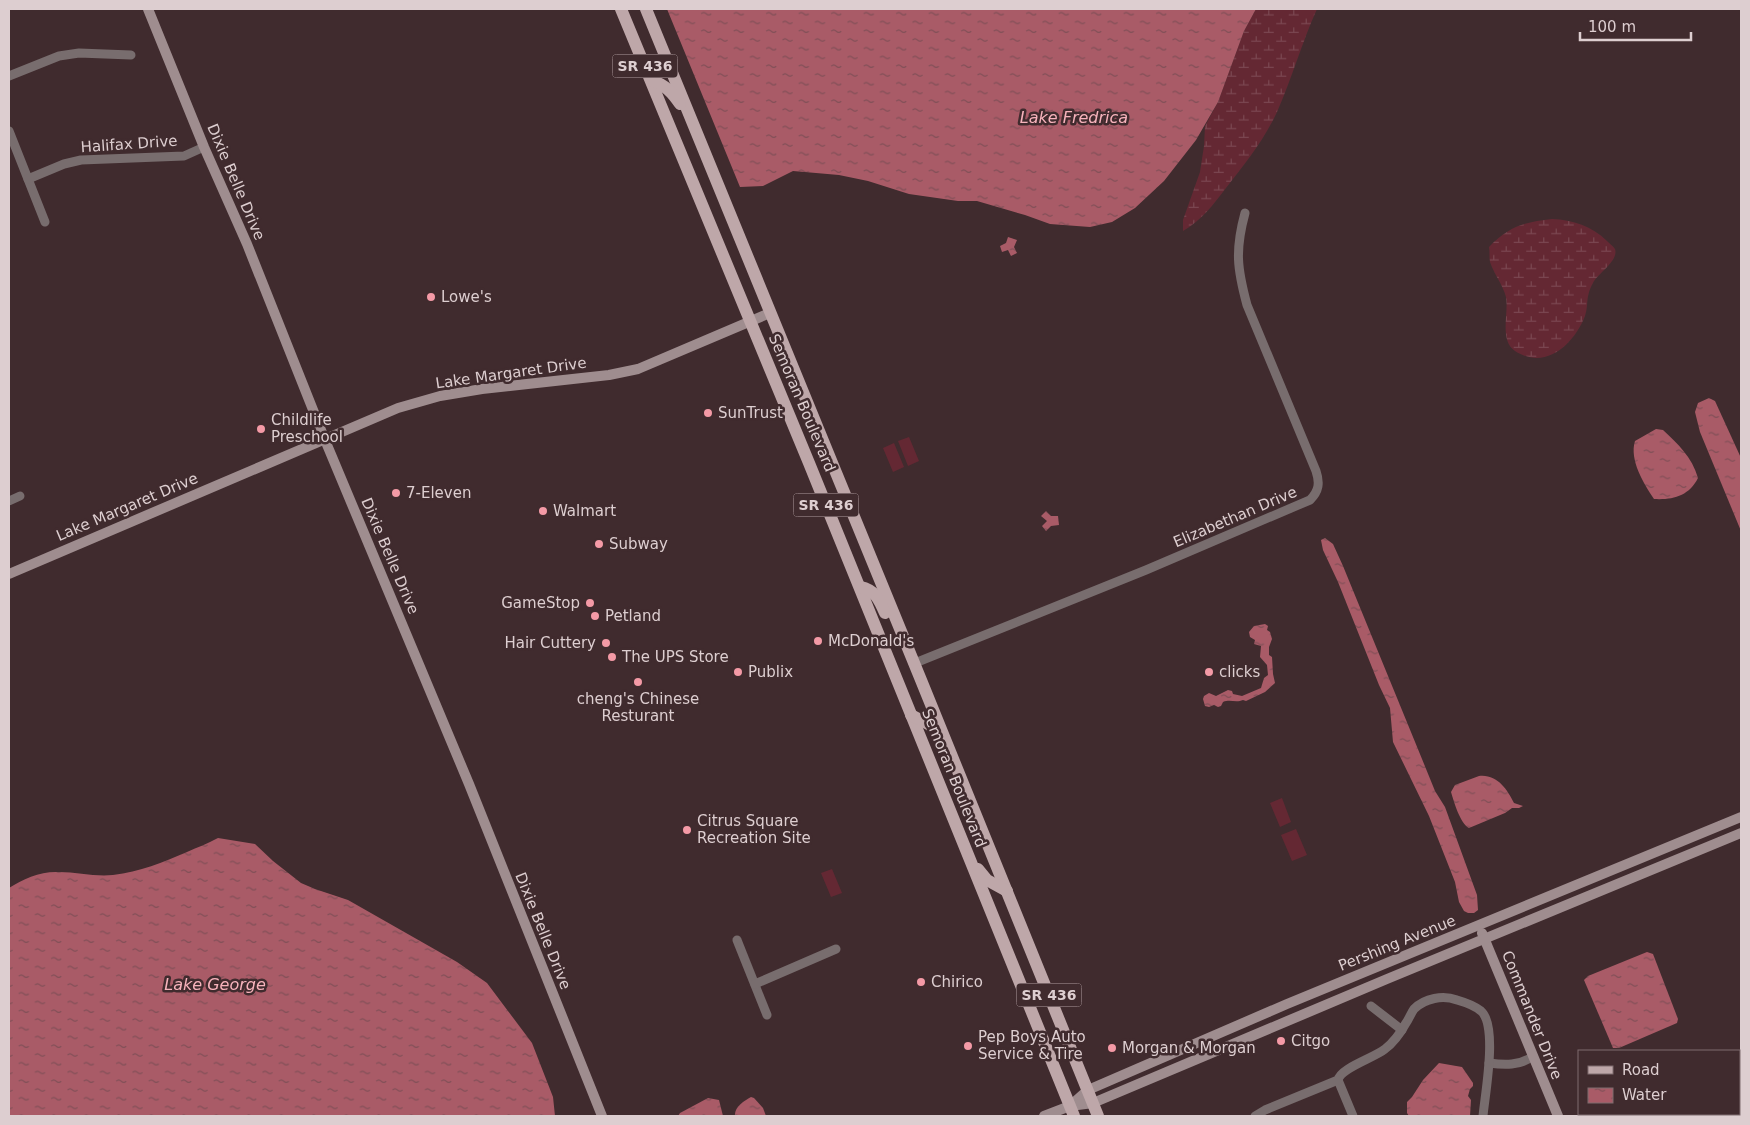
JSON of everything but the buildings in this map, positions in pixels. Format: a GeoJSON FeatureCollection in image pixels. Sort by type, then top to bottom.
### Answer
{"type":"FeatureCollection","features":[{"type":"Feature","properties":{"kind":"main road","name":"Semoran Boulevard"},"geometry":{"type":"LineString","coordinates":[[621,9],[860,587],[1072,1111]]}},
{"type":"Feature","properties":{"kind":"main road","name":"Semoran Boulevard"},"geometry":{"type":"LineString","coordinates":[[646,9],[907,644],[1098,1116]]}},
{"type":"Feature","properties":{"kind":"main road"},"geometry":{"type":"LineString","coordinates":[[651,80],[662,84],[671,91],[695,127]]}},
{"type":"Feature","properties":{"kind":"main road"},"geometry":{"type":"LineString","coordinates":[[860,587],[870,589],[878,598],[894,637],[907,644]]}},
{"type":"Feature","properties":{"kind":"main road"},"geometry":{"type":"LineString","coordinates":[[911,715],[930,725],[948,746]]}},
{"type":"Feature","properties":{"kind":"main road"},"geometry":{"type":"LineString","coordinates":[[970,859],[987,880],[1007,890]]}},
{"type":"Feature","properties":{"kind":"street","name":"Dixie Belle Drive"},"geometry":{"type":"LineString","coordinates":[[148,9],[465,775],[602,1116]]}},
{"type":"Feature","properties":{"kind":"street"},"geometry":{"type":"LineString","coordinates":[[9,76],[59,56],[79,53],[131,55]]}},
{"type":"Feature","properties":{"kind":"street"},"geometry":{"type":"LineString","coordinates":[[9,131],[45,222]]}},
{"type":"Feature","properties":{"kind":"street","name":"Halifax Drive"},"geometry":{"type":"LineString","coordinates":[[28,179],[64,164],[81,160],[184,156],[204,147]]}},
{"type":"Feature","properties":{"kind":"street","name":"Elizabethan Drive"},"geometry":{"type":"LineString","coordinates":[[914,663],[1146,570],[1310,500],[1314,496],[1319,480],[1316,471],[1247,305],[1239,276],[1237,257],[1239,235],[1245,213]]}},
{"type":"Feature","properties":{"kind":"street","name":"Lake Margaret Drive"},"geometry":{"type":"LineString","coordinates":[[9,574],[398,408],[440,396],[532,383],[609,375],[638,369],[770,313]]}},
{"type":"Feature","properties":{"kind":"street"},"geometry":{"type":"LineString","coordinates":[[9,501],[20,496]]}},
{"type":"Feature","properties":{"kind":"street","name":"Pershing Avenue"},"geometry":{"type":"LineString","coordinates":[[1072,1111],[1088,1090],[1279,1008],[1741,817]]}},
{"type":"Feature","properties":{"kind":"street","name":"Pershing Avenue"},"geometry":{"type":"LineString","coordinates":[[1044,1116],[1072,1111],[1093,1103],[1741,833]]}},
{"type":"Feature","properties":{"kind":"street","name":"Commander Drive"},"geometry":{"type":"LineString","coordinates":[[1479,926],[1558,1116]]}},
{"type":"Feature","properties":{"kind":"street"},"geometry":{"type":"LineString","coordinates":[[1463,932],[1468,946]]}},
{"type":"Feature","properties":{"kind":"street"},"geometry":{"type":"LineString","coordinates":[[737,940],[767,1015]]}},
{"type":"Feature","properties":{"kind":"street"},"geometry":{"type":"LineString","coordinates":[[755,984],[836,949]]}},
{"type":"Feature","properties":{"kind":"street"},"geometry":{"type":"LineString","coordinates":[[1353,1116],[1338,1080],[1339,1076],[1343,1071],[1362,1063],[1386,1049],[1402,1030],[1414,1009],[1439,997],[1448,997],[1481,1011],[1485,1017],[1490,1039],[1483,1116]]}},
{"type":"Feature","properties":{"kind":"street"},"geometry":{"type":"LineString","coordinates":[[1372,1006],[1402,1030]]}},
{"type":"Feature","properties":{"kind":"street"},"geometry":{"type":"LineString","coordinates":[[1489,1063],[1515,1064],[1528,1060],[1533,1056]]}},
{"type":"Feature","properties":{"kind":"street"},"geometry":{"type":"LineString","coordinates":[[1255,1116],[1265,1110],[1338,1080]]}},
{"type":"Feature","properties":{"kind":"green space"},"geometry":{"type":"Polygon","coordinates":[[[1256,9],[1317,9],[1277,112],[1260,142],[1212,206],[1202,217],[1183,231],[1183,220],[1200,172],[1205,126],[1218,102],[1244,31],[1256,9]]]}},
{"type":"Feature","properties":{"kind":"green space"},"geometry":{"type":"Polygon","coordinates":[[[1552,219],[1575,222],[1595,231],[1615,249],[1615,254],[1611,263],[1593,283],[1589,292],[1585,316],[1574,336],[1558,352],[1537,358],[1515,351],[1507,340],[1506,297],[1490,262],[1489,247],[1503,234],[1518,226],[1552,219]]]}},
{"type":"Feature","properties":{"kind":"green space"},"geometry":{"type":"Polygon","coordinates":[[[909,437],[919,461],[908,466],[898,441],[909,437]]]}},
{"type":"Feature","properties":{"kind":"green space"},"geometry":{"type":"Polygon","coordinates":[[[894,443],[904,467],[893,472],[883,448],[894,443]]]}},
{"type":"Feature","properties":{"kind":"green space"},"geometry":{"type":"Polygon","coordinates":[[[1282,798],[1291,822],[1280,827],[1270,803],[1282,798]]]}},
{"type":"Feature","properties":{"kind":"green space"},"geometry":{"type":"Polygon","coordinates":[[[1296,829],[1307,855],[1292,861],[1281,835],[1296,829]]]}},
{"type":"Feature","properties":{"kind":"green space"},"geometry":{"type":"Polygon","coordinates":[[[832,869],[842,893],[831,897],[821,873],[832,869]]]}},
{"type":"Feature","properties":{"kind":"water","name":"Lake Fredrica"},"geometry":{"type":"Polygon","coordinates":[[[667,9],[1256,9],[1244,31],[1218,102],[1196,140],[1164,181],[1135,208],[1112,222],[1090,227],[1050,224],[977,201],[958,201],[909,194],[868,181],[839,175],[793,171],[763,186],[740,187],[667,9]]]}},
{"type":"Feature","properties":{"kind":"water"},"geometry":{"type":"Polygon","coordinates":[[[1008,237],[1017,240],[1014,247],[1017,253],[1011,256],[1008,250],[1002,252],[1000,246],[1006,243],[1008,237]]]}},
{"type":"Feature","properties":{"kind":"water"},"geometry":{"type":"Polygon","coordinates":[[[1709,398],[1715,401],[1741,458],[1741,531],[1700,432],[1695,412],[1698,403],[1709,398]]]}},
{"type":"Feature","properties":{"kind":"water"},"geometry":{"type":"Polygon","coordinates":[[[1656,429],[1663,430],[1684,451],[1698,478],[1690,489],[1674,498],[1654,499],[1642,479],[1636,464],[1634,456],[1635,441],[1656,429]]]}},
{"type":"Feature","properties":{"kind":"water"},"geometry":{"type":"Polygon","coordinates":[[[1046,511],[1051,516],[1058,516],[1059,525],[1051,526],[1046,531],[1042,526],[1047,521],[1041,516],[1046,511]]]}},
{"type":"Feature","properties":{"kind":"water"},"geometry":{"type":"Polygon","coordinates":[[[1325,538],[1333,544],[1343,566],[1435,791],[1445,807],[1477,895],[1478,910],[1474,913],[1464,911],[1459,902],[1455,882],[1429,816],[1393,742],[1390,708],[1323,550],[1321,540],[1325,538]]]}},
{"type":"Feature","properties":{"kind":"water"},"geometry":{"type":"Polygon","coordinates":[[[1265,624],[1268,626],[1267,630],[1270,632],[1272,639],[1269,655],[1272,657],[1275,683],[1265,692],[1246,701],[1226,701],[1218,707],[1214,705],[1205,706],[1203,699],[1209,693],[1216,696],[1228,690],[1232,691],[1233,694],[1242,696],[1261,688],[1264,678],[1268,675],[1267,665],[1260,657],[1261,646],[1254,644],[1255,640],[1250,637],[1249,632],[1254,626],[1265,624]]]}},
{"type":"Feature","properties":{"kind":"water"},"geometry":{"type":"Polygon","coordinates":[[[1479,776],[1491,777],[1496,780],[1505,788],[1514,803],[1523,806],[1512,808],[1505,813],[1469,828],[1460,817],[1451,792],[1455,785],[1479,776]]]}},
{"type":"Feature","properties":{"kind":"water","name":"Lake George"},"geometry":{"type":"Polygon","coordinates":[[[218,838],[255,844],[301,883],[348,900],[457,962],[487,983],[532,1043],[553,1097],[555,1116],[9,1116],[9,888],[39,874],[52,872],[106,875],[133,872],[218,838]]]}},
{"type":"Feature","properties":{"kind":"water"},"geometry":{"type":"Polygon","coordinates":[[[1647,952],[1653,954],[1678,1019],[1677,1023],[1619,1048],[1613,1048],[1584,980],[1588,976],[1647,952]]]}},
{"type":"Feature","properties":{"kind":"water"},"geometry":{"type":"Polygon","coordinates":[[[1439,1063],[1462,1067],[1473,1083],[1468,1096],[1471,1100],[1470,1116],[1409,1116],[1407,1113],[1407,1102],[1423,1080],[1439,1063]]]}},
{"type":"Feature","properties":{"kind":"water"},"geometry":{"type":"Polygon","coordinates":[[[751,1097],[763,1108],[766,1116],[735,1116],[738,1107],[751,1097]]]}},
{"type":"Feature","properties":{"kind":"water"},"geometry":{"type":"Polygon","coordinates":[[[708,1098],[719,1100],[723,1116],[678,1116],[680,1113],[708,1098]]]}},
{"type":"Feature","properties":{"kind":"place","name":"Lowe's"},"geometry":{"type":"Point","coordinates":[431,297]}},
{"type":"Feature","properties":{"kind":"place","name":"SunTrust"},"geometry":{"type":"Point","coordinates":[708,413]}},
{"type":"Feature","properties":{"kind":"place","name":"Childlife Preschool"},"geometry":{"type":"Point","coordinates":[261,429]}},
{"type":"Feature","properties":{"kind":"place","name":"7-Eleven"},"geometry":{"type":"Point","coordinates":[396,493]}},
{"type":"Feature","properties":{"kind":"place","name":"Walmart"},"geometry":{"type":"Point","coordinates":[543,511]}},
{"type":"Feature","properties":{"kind":"place","name":"Subway"},"geometry":{"type":"Point","coordinates":[599,544]}},
{"type":"Feature","properties":{"kind":"place","name":"GameStop"},"geometry":{"type":"Point","coordinates":[590,603]}},
{"type":"Feature","properties":{"kind":"place","name":"Petland"},"geometry":{"type":"Point","coordinates":[595,616]}},
{"type":"Feature","properties":{"kind":"place","name":"McDonald's"},"geometry":{"type":"Point","coordinates":[818,641]}},
{"type":"Feature","properties":{"kind":"place","name":"Hair Cuttery"},"geometry":{"type":"Point","coordinates":[606,643]}},
{"type":"Feature","properties":{"kind":"place","name":"The UPS Store"},"geometry":{"type":"Point","coordinates":[612,657]}},
{"type":"Feature","properties":{"kind":"place","name":"Publix"},"geometry":{"type":"Point","coordinates":[738,672]}},
{"type":"Feature","properties":{"kind":"place","name":"clicks"},"geometry":{"type":"Point","coordinates":[1209,672]}},
{"type":"Feature","properties":{"kind":"place","name":"cheng's Chinese Resturant"},"geometry":{"type":"Point","coordinates":[638,682]}},
{"type":"Feature","properties":{"kind":"place","name":"Citrus Square Recreation Site"},"geometry":{"type":"Point","coordinates":[687,830]}},
{"type":"Feature","properties":{"kind":"place","name":"Chirico"},"geometry":{"type":"Point","coordinates":[921,982]}},
{"type":"Feature","properties":{"kind":"place","name":"Citgo"},"geometry":{"type":"Point","coordinates":[1281,1041]}},
{"type":"Feature","properties":{"kind":"place","name":"Pep Boys Auto Service & Tire"},"geometry":{"type":"Point","coordinates":[968,1046]}},
{"type":"Feature","properties":{"kind":"place","name":"Morgan & Morgan"},"geometry":{"type":"Point","coordinates":[1112,1048]}}]}
